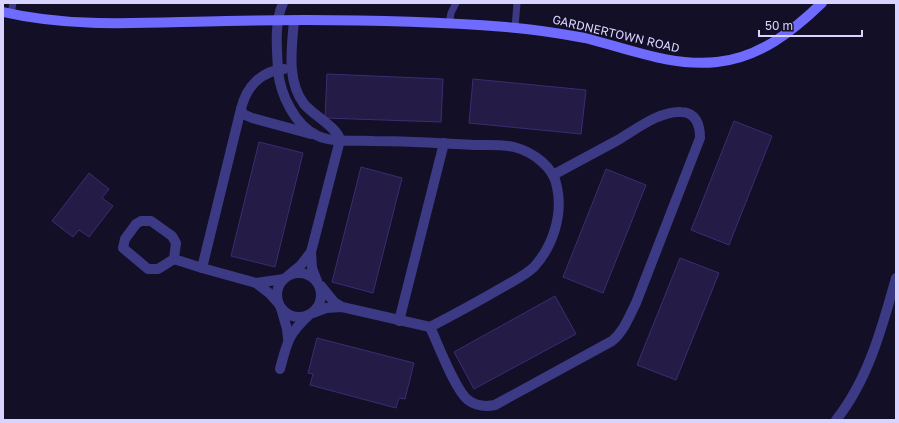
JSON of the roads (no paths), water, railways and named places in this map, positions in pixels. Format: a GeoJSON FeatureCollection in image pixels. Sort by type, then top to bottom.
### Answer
{"type":"FeatureCollection","features":[{"type":"Feature","properties":{"kind":"street"},"geometry":{"type":"LineString","coordinates":[[283,3],[278,20],[278,70],[282,90],[288,104],[306,128],[317,136]]}},
{"type":"Feature","properties":{"kind":"street","name":"GARDNERTOWN ROAD"},"geometry":{"type":"LineString","coordinates":[[7,13],[76,23],[294,20],[449,24],[515,28],[578,37],[663,59],[701,64],[720,62],[754,53],[803,22],[822,3]]}},
{"type":"Feature","properties":{"kind":"street"},"geometry":{"type":"LineString","coordinates":[[294,20],[292,68],[297,90],[303,102],[314,115],[339,134],[340,140],[311,252],[312,268],[319,283],[334,302],[342,307]]}},
{"type":"Feature","properties":{"kind":"street"},"geometry":{"type":"LineString","coordinates":[[202,268],[244,96],[251,86],[268,73],[292,68]]}},
{"type":"Feature","properties":{"kind":"street"},"geometry":{"type":"LineString","coordinates":[[174,260],[176,243],[172,236],[151,221],[141,221],[136,224],[123,243],[123,248],[126,252],[148,269],[158,269],[174,260],[256,283],[269,292],[280,306],[293,316],[300,318],[326,308],[342,307],[398,321],[430,327],[517,279],[532,268],[548,247],[558,215],[559,200],[553,175],[542,162],[531,154],[514,147],[340,140],[317,136],[252,118],[243,114],[241,109]]}},
{"type":"Feature","properties":{"kind":"street"},"geometry":{"type":"LineString","coordinates":[[430,327],[461,394],[474,404],[485,406],[494,405],[612,341],[627,323],[636,303],[700,138],[698,122],[692,115],[683,112],[661,115],[553,175]]}},
{"type":"Feature","properties":{"kind":"street"},"geometry":{"type":"LineString","coordinates":[[398,321],[444,143]]}},
{"type":"Feature","properties":{"kind":"street"},"geometry":{"type":"LineString","coordinates":[[288,339],[285,319],[277,292],[279,285],[301,265],[311,252]]}},
{"type":"Feature","properties":{"kind":"street"},"geometry":{"type":"LineString","coordinates":[[256,283],[287,277],[298,272],[305,273],[319,283],[321,301],[311,314],[292,332],[288,339],[280,369]]}},
{"type":"Feature","properties":{"kind":"street"},"geometry":{"type":"LineString","coordinates":[[836,420],[845,408],[865,373],[896,278]]}},
{"type":"Feature","properties":{"kind":"lane"},"geometry":{"type":"LineString","coordinates":[[7,13],[13,3]]}},
{"type":"Feature","properties":{"kind":"lane"},"geometry":{"type":"LineString","coordinates":[[449,24],[451,13],[456,3]]}},
{"type":"Feature","properties":{"kind":"lane"},"geometry":{"type":"LineString","coordinates":[[515,28],[517,3]]}}]}
